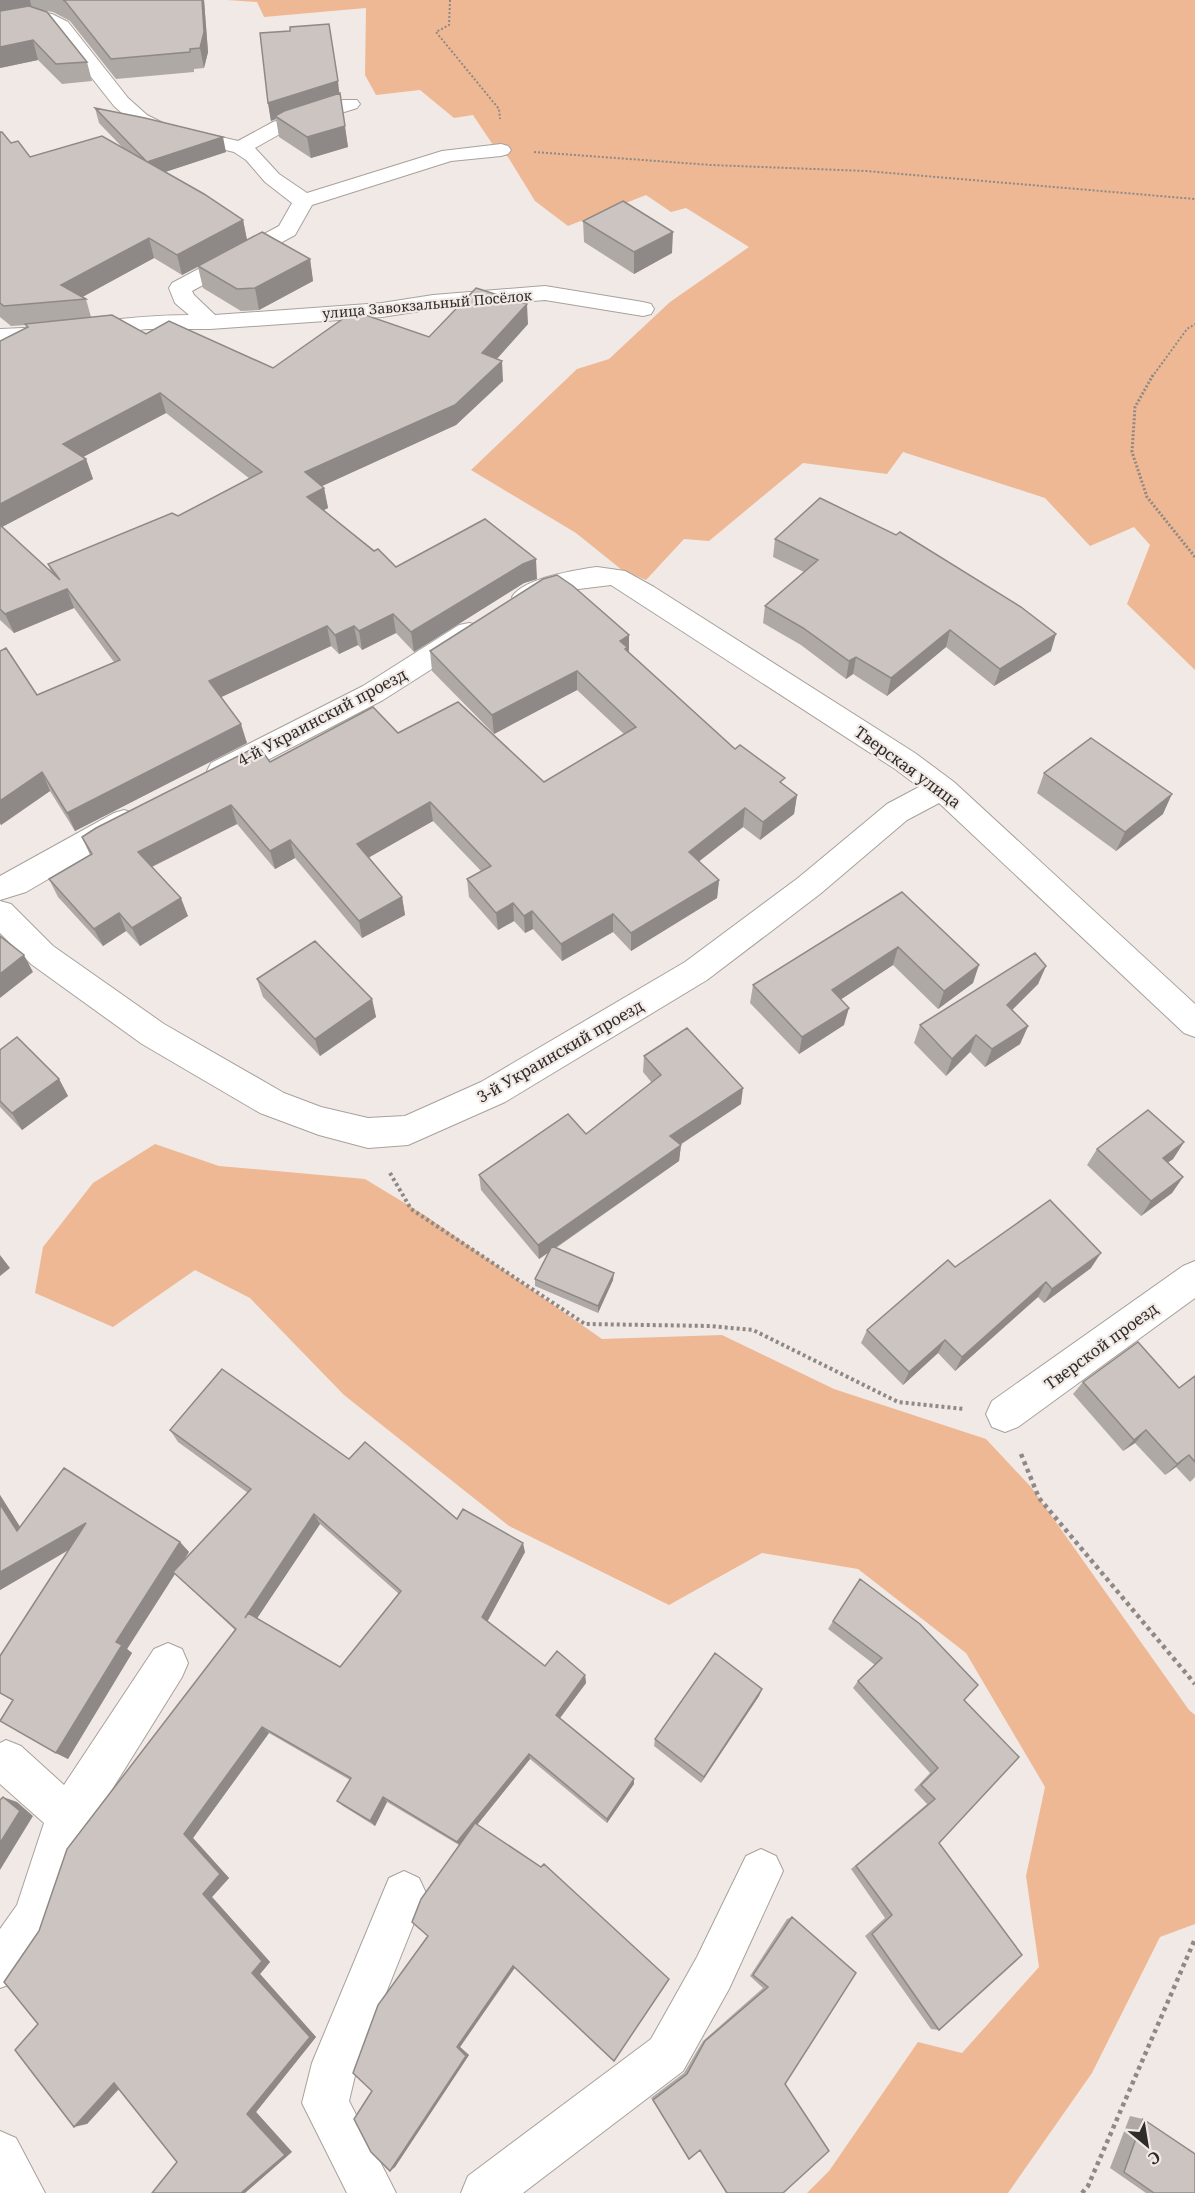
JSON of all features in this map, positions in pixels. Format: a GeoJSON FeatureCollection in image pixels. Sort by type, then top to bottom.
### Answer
{"type":"FeatureCollection","features":[{"type":"Feature","properties":{"kind":"street"},"geometry":{"type":"LineString","coordinates":[[0,24],[38,16],[49,18],[62,26],[121,102],[140,119],[158,128],[241,148],[253,156],[272,178],[304,201]]}},
{"type":"Feature","properties":{"kind":"street"},"geometry":{"type":"LineString","coordinates":[[241,148],[280,126],[350,104]]}},
{"type":"Feature","properties":{"kind":"street"},"geometry":{"type":"LineString","coordinates":[[210,322],[183,298],[180,288],[287,230],[304,201],[449,155],[501,150]]}},
{"type":"Feature","properties":{"kind":"street","name":"улица Завокзальный Посёлок"},"geometry":{"type":"LineString","coordinates":[[0,336],[44,335],[147,322],[210,322],[382,310],[433,302],[545,293],[643,309]]}},
{"type":"Feature","properties":{"kind":"street","name":"4-й Украинский проезд"},"geometry":{"type":"LineString","coordinates":[[197,783],[373,693],[534,591],[568,581],[615,576]]}},
{"type":"Feature","properties":{"kind":"street","name":"Тверская улица"},"geometry":{"type":"LineString","coordinates":[[615,576],[895,754],[944,790],[1195,1024]]}},
{"type":"Feature","properties":{"kind":"street","name":"3-й Украинский проезд"},"geometry":{"type":"LineString","coordinates":[[0,913],[42,955],[153,1034],[272,1104],[319,1121],[368,1133],[408,1130],[493,1092],[696,971],[809,886],[897,812],[922,797],[944,790]]}},
{"type":"Feature","properties":{"kind":"street"},"geometry":{"type":"LineString","coordinates":[[0,888],[15,884],[93,837],[145,810]]}},
{"type":"Feature","properties":{"kind":"street","name":"Тверской проезд"},"geometry":{"type":"LineString","coordinates":[[1005,1414],[1195,1277]]}},
{"type":"Feature","properties":{"kind":"street"},"geometry":{"type":"LineString","coordinates":[[0,1966],[35,1917],[67,1816],[91,1784],[168,1664]]}},
{"type":"Feature","properties":{"kind":"street"},"geometry":{"type":"LineString","coordinates":[[6,1761],[67,1816]]}},
{"type":"Feature","properties":{"kind":"street"},"geometry":{"type":"LineString","coordinates":[[485,2193],[668,2055],[713,1973],[761,1871]]}},
{"type":"Feature","properties":{"kind":"street"},"geometry":{"type":"LineString","coordinates":[[372,2193],[325,2103],[335,2063],[404,1893]]}},
{"type":"Feature","properties":{"kind":"street"},"geometry":{"type":"LineString","coordinates":[[0,2154],[21,2193]]}},
{"type":"Feature","properties":{"kind":"path"},"geometry":{"type":"LineString","coordinates":[[450,0],[449,25],[436,32],[499,109],[501,150],[711,165],[866,171],[1195,199]]}},
{"type":"Feature","properties":{"kind":"path"},"geometry":{"type":"LineString","coordinates":[[1195,324],[1187,329],[1157,370],[1135,407],[1132,452],[1147,497],[1195,557]]}},
{"type":"Feature","properties":{"kind":"path"},"geometry":{"type":"LineString","coordinates":[[368,1133],[411,1209],[585,1324],[710,1326],[753,1330],[898,1402],[1005,1414],[1039,1498],[1195,1684]]}},
{"type":"Feature","properties":{"kind":"path"},"geometry":{"type":"LineString","coordinates":[[1082,2193],[1088,2186],[1195,1939]]}},
{"type":"Feature","properties":{"kind":"shaded area"},"geometry":{"type":"Polygon","coordinates":[[[227,0],[1195,0],[1195,670],[1127,604],[1150,545],[1134,527],[1090,546],[1045,498],[903,452],[887,474],[803,463],[709,541],[684,539],[646,580],[622,570],[576,533],[471,470],[577,369],[609,359],[670,302],[749,247],[686,208],[671,212],[646,195],[568,226],[535,201],[508,157],[493,145],[473,115],[454,118],[420,90],[376,95],[365,75],[366,8],[264,17],[257,2],[227,0]]]}},
{"type":"Feature","properties":{"kind":"shaded area"},"geometry":{"type":"Polygon","coordinates":[[[155,1144],[219,1166],[365,1179],[426,1216],[602,1339],[722,1335],[834,1389],[986,1439],[1031,1487],[1189,1710],[1195,1715],[1195,1924],[1160,1937],[1092,2073],[1008,2193],[807,2193],[829,2171],[918,2042],[962,2053],[1039,1967],[1026,1876],[1045,1787],[966,1653],[858,1569],[762,1553],[669,1605],[509,1526],[344,1395],[250,1298],[195,1270],[113,1327],[35,1293],[43,1247],[93,1183],[155,1144]]]}},
{"type":"Feature","properties":{"kind":"building"},"geometry":{"type":"Polygon","coordinates":[[[63,0],[202,0],[204,32],[200,48],[190,49],[190,52],[111,59],[63,0]]]}},
{"type":"Feature","properties":{"kind":"building"},"geometry":{"type":"Polygon","coordinates":[[[29,6],[47,12],[87,62],[56,64],[33,40],[0,47],[0,11],[29,6]]]}},
{"type":"Feature","properties":{"kind":"building"},"geometry":{"type":"Polygon","coordinates":[[[329,24],[338,81],[268,103],[260,33],[290,31],[290,27],[329,24]]]}},
{"type":"Feature","properties":{"kind":"building"},"geometry":{"type":"Polygon","coordinates":[[[340,93],[345,126],[307,137],[275,116],[284,111],[340,93]]]}},
{"type":"Feature","properties":{"kind":"building"},"geometry":{"type":"Polygon","coordinates":[[[95,108],[145,118],[223,137],[147,162],[95,108]]]}},
{"type":"Feature","properties":{"kind":"building"},"geometry":{"type":"Polygon","coordinates":[[[0,132],[11,143],[18,141],[30,157],[102,136],[204,194],[243,220],[177,255],[149,238],[61,285],[86,299],[4,306],[0,303],[0,132]]]}},
{"type":"Feature","properties":{"kind":"building"},"geometry":{"type":"Polygon","coordinates":[[[623,201],[673,232],[634,252],[583,221],[623,201]]]}},
{"type":"Feature","properties":{"kind":"building"},"geometry":{"type":"Polygon","coordinates":[[[262,232],[310,259],[255,288],[237,289],[198,266],[262,232]]]}},
{"type":"Feature","properties":{"kind":"building"},"geometry":{"type":"Polygon","coordinates":[[[476,288],[527,304],[482,353],[502,361],[455,405],[305,472],[324,488],[307,497],[374,551],[378,549],[396,567],[485,519],[536,559],[523,564],[411,632],[393,614],[359,631],[354,626],[335,635],[327,626],[209,681],[241,724],[67,813],[42,772],[0,801],[0,651],[6,648],[37,695],[120,660],[67,589],[5,614],[0,609],[0,525],[60,580],[48,564],[172,513],[178,516],[262,472],[160,393],[63,444],[86,459],[0,504],[0,341],[28,327],[25,324],[112,315],[146,334],[169,321],[273,368],[354,311],[429,337],[476,288]]]}},
{"type":"Feature","properties":{"kind":"building"},"geometry":{"type":"Polygon","coordinates":[[[820,498],[896,535],[900,532],[1021,607],[1056,634],[1000,669],[950,630],[891,678],[856,657],[849,661],[803,628],[765,606],[818,560],[775,539],[820,498]]]}},
{"type":"Feature","properties":{"kind":"building"},"geometry":{"type":"Polygon","coordinates":[[[557,575],[629,635],[620,641],[627,647],[625,649],[735,749],[740,745],[785,778],[780,782],[797,795],[763,822],[745,808],[689,852],[719,880],[631,933],[613,914],[561,944],[532,911],[524,916],[513,903],[496,913],[467,879],[491,866],[430,802],[357,844],[402,897],[359,921],[290,840],[270,851],[231,805],[138,852],[181,898],[132,928],[119,913],[94,929],[49,879],[92,854],[82,837],[96,828],[258,746],[270,762],[373,707],[398,733],[458,702],[544,782],[636,727],[577,671],[492,715],[430,651],[543,579],[557,575]]]}},
{"type":"Feature","properties":{"kind":"building"},"geometry":{"type":"Polygon","coordinates":[[[1091,738],[1172,794],[1125,832],[1044,773],[1091,738]]]}},
{"type":"Feature","properties":{"kind":"building"},"geometry":{"type":"Polygon","coordinates":[[[902,892],[979,965],[944,991],[898,947],[832,990],[849,1008],[802,1037],[753,985],[902,892]]]}},
{"type":"Feature","properties":{"kind":"building"},"geometry":{"type":"Polygon","coordinates":[[[0,936],[24,955],[0,974],[0,936]]]}},
{"type":"Feature","properties":{"kind":"building"},"geometry":{"type":"Polygon","coordinates":[[[315,941],[372,999],[315,1039],[257,979],[315,941]]]}},
{"type":"Feature","properties":{"kind":"building"},"geometry":{"type":"Polygon","coordinates":[[[1035,953],[1046,966],[1007,1005],[1028,1026],[992,1049],[976,1035],[952,1059],[920,1025],[1035,953]]]}},
{"type":"Feature","properties":{"kind":"building"},"geometry":{"type":"Polygon","coordinates":[[[687,1028],[743,1088],[670,1136],[681,1145],[538,1245],[479,1175],[568,1114],[586,1134],[661,1075],[644,1056],[687,1028]]]}},
{"type":"Feature","properties":{"kind":"building"},"geometry":{"type":"Polygon","coordinates":[[[17,1037],[59,1079],[12,1113],[0,1101],[0,1050],[17,1037]]]}},
{"type":"Feature","properties":{"kind":"building"},"geometry":{"type":"Polygon","coordinates":[[[1148,1110],[1184,1142],[1163,1158],[1183,1177],[1151,1201],[1097,1149],[1148,1110]]]}},
{"type":"Feature","properties":{"kind":"building"},"geometry":{"type":"Polygon","coordinates":[[[1050,1200],[1101,1253],[1052,1289],[1046,1282],[962,1357],[945,1340],[909,1372],[867,1330],[948,1260],[955,1267],[1050,1200]]]}},
{"type":"Feature","properties":{"kind":"building"},"geometry":{"type":"Polygon","coordinates":[[[552,1246],[614,1273],[598,1306],[535,1279],[552,1246]]]}},
{"type":"Feature","properties":{"kind":"building"},"geometry":{"type":"Polygon","coordinates":[[[1138,1342],[1179,1388],[1195,1376],[1195,1462],[1189,1455],[1177,1464],[1146,1430],[1134,1440],[1083,1382],[1138,1342]]]}},
{"type":"Feature","properties":{"kind":"building"},"geometry":{"type":"Polygon","coordinates":[[[222,1369],[349,1459],[365,1442],[457,1519],[463,1509],[523,1543],[482,1617],[545,1666],[557,1651],[585,1675],[556,1715],[634,1779],[607,1819],[529,1754],[457,1842],[383,1797],[370,1821],[337,1801],[351,1778],[262,1727],[184,1834],[220,1874],[203,1894],[262,1961],[252,1973],[310,2037],[247,2114],[285,2155],[241,2193],[152,2193],[177,2162],[114,2083],[74,2127],[15,2050],[38,2024],[4,1982],[39,1931],[67,1849],[236,1629],[173,1572],[251,1489],[170,1430],[222,1369]],[[314,1514],[248,1613],[340,1667],[401,1591],[314,1514]]]}},
{"type":"Feature","properties":{"kind":"building"},"geometry":{"type":"Polygon","coordinates":[[[64,1468],[180,1542],[116,1642],[122,1645],[56,1753],[0,1721],[13,1700],[0,1693],[0,1656],[86,1523],[0,1572],[0,1504],[17,1531],[64,1468]]]}},
{"type":"Feature","properties":{"kind":"building"},"geometry":{"type":"Polygon","coordinates":[[[860,1579],[920,1624],[978,1685],[964,1700],[1019,1757],[939,1843],[1022,1955],[939,2030],[872,1934],[892,1915],[856,1866],[935,1799],[921,1785],[938,1768],[858,1681],[882,1658],[833,1621],[860,1579]]]}},
{"type":"Feature","properties":{"kind":"building"},"geometry":{"type":"Polygon","coordinates":[[[715,1653],[762,1689],[704,1777],[655,1739],[715,1653]]]}},
{"type":"Feature","properties":{"kind":"building"},"geometry":{"type":"Polygon","coordinates":[[[3,1797],[20,1811],[0,1843],[0,1800],[3,1797]]]}},
{"type":"Feature","properties":{"kind":"building"},"geometry":{"type":"Polygon","coordinates":[[[475,1823],[541,1867],[544,1864],[669,1979],[614,2061],[513,1966],[457,2047],[466,2056],[390,2171],[371,2152],[354,2119],[372,2091],[353,2073],[378,2005],[428,1936],[412,1922],[421,1899],[475,1823]]]}},
{"type":"Feature","properties":{"kind":"building"},"geometry":{"type":"Polygon","coordinates":[[[792,1917],[856,1973],[785,2084],[829,2151],[783,2193],[727,2193],[700,2150],[689,2159],[653,2100],[687,2074],[705,2041],[768,1987],[753,1975],[792,1917]]]}},
{"type":"Feature","properties":{"kind":"building"},"geometry":{"type":"Polygon","coordinates":[[[1143,2119],[1195,2154],[1195,2193],[1154,2193],[1124,2172],[1143,2119]]]}}]}
